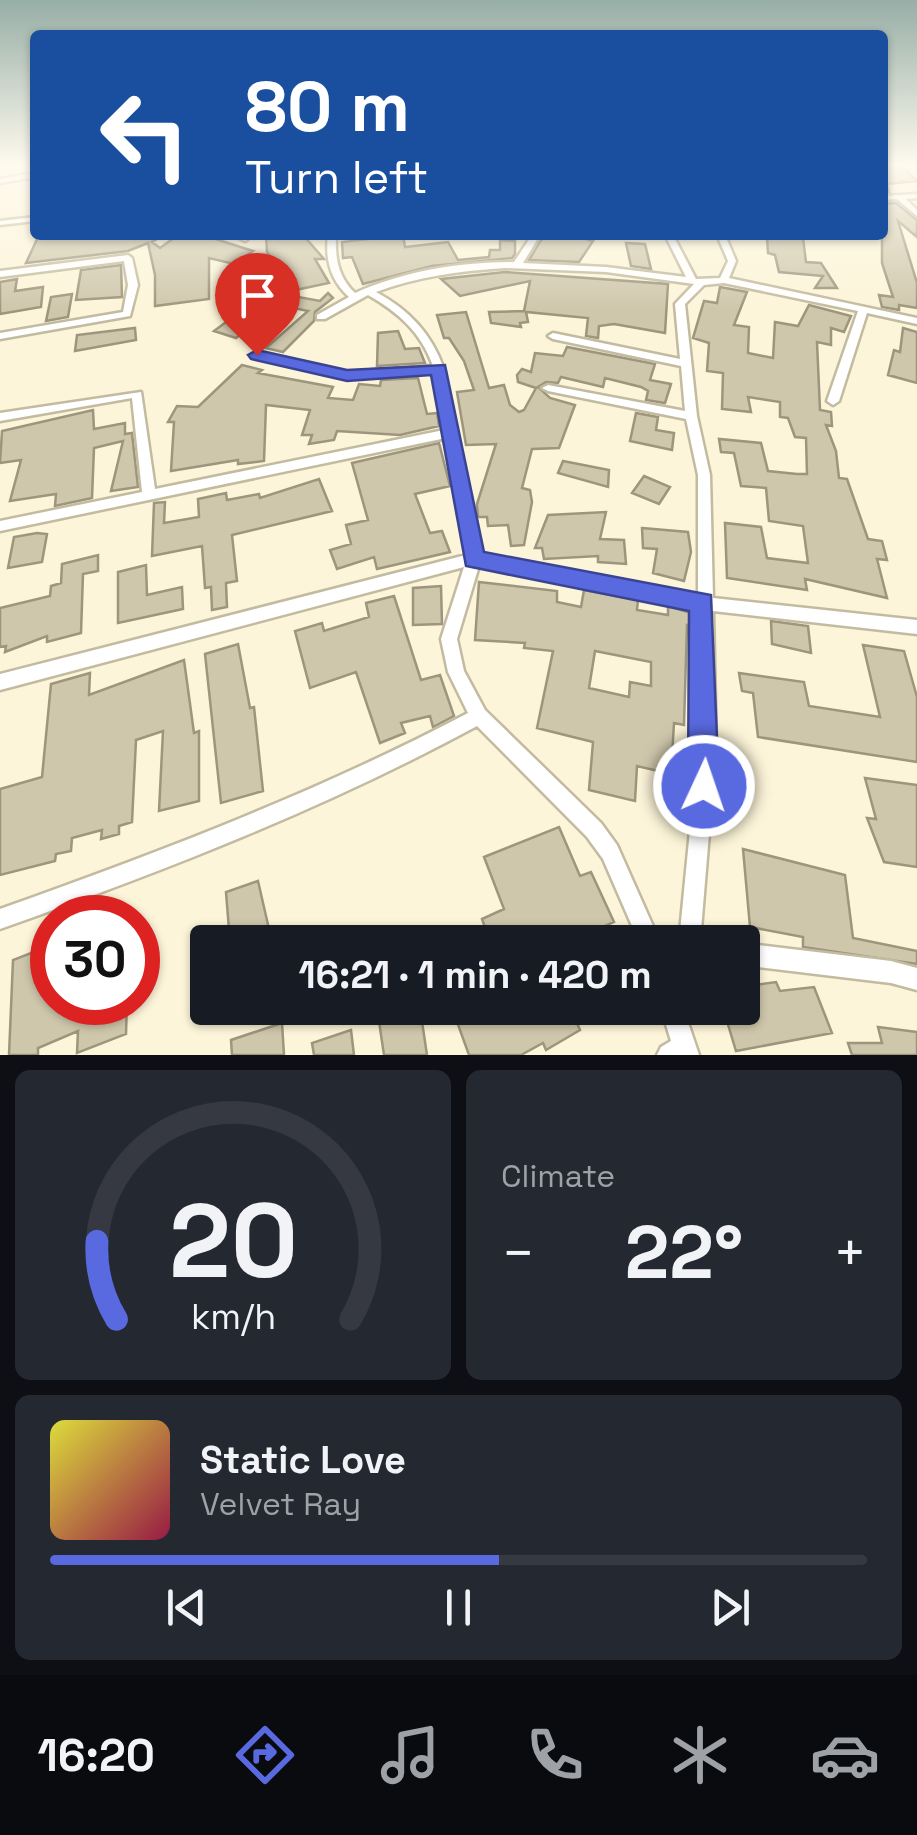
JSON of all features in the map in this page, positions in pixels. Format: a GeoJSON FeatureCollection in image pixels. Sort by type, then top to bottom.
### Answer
{"type":"FeatureCollection","features":[{"type":"Feature","properties":{"kind":"street"},"geometry":{"type":"LineString","coordinates":[[0,223],[30,219]]}},
{"type":"Feature","properties":{"kind":"street"},"geometry":{"type":"LineString","coordinates":[[331,240],[330,250],[339,284],[352,295]]}},
{"type":"Feature","properties":{"kind":"street"},"geometry":{"type":"LineString","coordinates":[[518,264],[533,240]]}},
{"type":"Feature","properties":{"kind":"street"},"geometry":{"type":"LineString","coordinates":[[672,240],[697,282]]}},
{"type":"Feature","properties":{"kind":"street"},"geometry":{"type":"LineString","coordinates":[[723,240],[732,261],[724,280]]}},
{"type":"Feature","properties":{"kind":"street"},"geometry":{"type":"LineString","coordinates":[[0,274],[128,258],[133,285],[127,314],[0,336]]}},
{"type":"Feature","properties":{"kind":"street"},"geometry":{"type":"LineString","coordinates":[[322,317],[352,295],[441,270],[518,264],[697,282],[724,280],[917,321]]}},
{"type":"Feature","properties":{"kind":"street"},"geometry":{"type":"LineString","coordinates":[[691,925],[706,749],[704,475],[691,416],[680,304],[697,282]]}},
{"type":"Feature","properties":{"kind":"street"},"geometry":{"type":"LineString","coordinates":[[370,292],[413,321],[431,344],[439,369],[474,559],[449,639],[463,690],[479,716],[594,830],[610,852],[642,925]]}},
{"type":"Feature","properties":{"kind":"street"},"geometry":{"type":"LineString","coordinates":[[833,401],[862,311]]}},
{"type":"Feature","properties":{"kind":"street"},"geometry":{"type":"LineString","coordinates":[[553,336],[684,363]]}},
{"type":"Feature","properties":{"kind":"street"},"geometry":{"type":"LineString","coordinates":[[257,355],[347,375],[439,369]]}},
{"type":"Feature","properties":{"kind":"street"},"geometry":{"type":"LineString","coordinates":[[548,388],[691,416]]}},
{"type":"Feature","properties":{"kind":"street"},"geometry":{"type":"LineString","coordinates":[[0,417],[137,394],[149,493]]}},
{"type":"Feature","properties":{"kind":"street"},"geometry":{"type":"LineString","coordinates":[[0,526],[450,432]]}},
{"type":"Feature","properties":{"kind":"street"},"geometry":{"type":"LineString","coordinates":[[0,682],[474,559],[702,603],[917,628]]}},
{"type":"Feature","properties":{"kind":"street"},"geometry":{"type":"LineString","coordinates":[[0,919],[184,854],[404,758],[479,716]]}},
{"type":"Feature","properties":{"kind":"street"},"geometry":{"type":"LineString","coordinates":[[760,956],[891,972],[917,980]]}},
{"type":"Feature","properties":{"kind":"street"},"geometry":{"type":"LineString","coordinates":[[675,1025],[680,1052]]}},
{"type":"Feature","properties":{"kind":"building"},"geometry":{"type":"Polygon","coordinates":[[[888,213],[909,213],[917,220],[917,237],[898,221],[917,283],[917,308],[882,307],[879,295],[893,297],[882,263],[882,240],[888,240],[888,213]]]}},
{"type":"Feature","properties":{"kind":"building"},"geometry":{"type":"Polygon","coordinates":[[[37,240],[155,240],[152,242],[160,248],[171,240],[219,240],[253,251],[234,264],[209,258],[209,299],[155,306],[155,275],[148,243],[128,251],[26,263],[37,240]]]}},
{"type":"Feature","properties":{"kind":"building"},"geometry":{"type":"Polygon","coordinates":[[[266,240],[307,240],[324,259],[315,259],[329,283],[286,292],[277,273],[283,272],[267,252],[266,240]]]}},
{"type":"Feature","properties":{"kind":"building"},"geometry":{"type":"Polygon","coordinates":[[[404,240],[405,247],[448,242],[458,260],[489,257],[490,250],[500,250],[500,240],[515,241],[515,254],[512,258],[432,266],[363,284],[352,257],[343,258],[342,242],[404,240]]]}},
{"type":"Feature","properties":{"kind":"building"},"geometry":{"type":"Polygon","coordinates":[[[541,240],[593,241],[579,262],[529,260],[541,240]]]}},
{"type":"Feature","properties":{"kind":"building"},"geometry":{"type":"Polygon","coordinates":[[[767,240],[803,240],[806,262],[821,263],[837,288],[815,288],[823,276],[779,272],[775,255],[768,253],[767,240]]]}},
{"type":"Feature","properties":{"kind":"building"},"geometry":{"type":"Polygon","coordinates":[[[626,243],[645,244],[651,269],[631,266],[626,243]]]}},
{"type":"Feature","properties":{"kind":"building"},"geometry":{"type":"Polygon","coordinates":[[[121,265],[122,297],[76,300],[81,270],[121,265]]]}},
{"type":"Feature","properties":{"kind":"building"},"geometry":{"type":"Polygon","coordinates":[[[505,272],[668,284],[665,333],[614,324],[599,326],[598,338],[586,336],[588,318],[526,312],[528,322],[520,323],[521,327],[491,323],[489,312],[524,311],[530,281],[460,296],[441,279],[505,272]]]}},
{"type":"Feature","properties":{"kind":"building"},"geometry":{"type":"Polygon","coordinates":[[[17,279],[15,291],[43,287],[41,307],[0,314],[0,282],[17,279]]]}},
{"type":"Feature","properties":{"kind":"building"},"geometry":{"type":"Polygon","coordinates":[[[243,285],[286,297],[236,338],[214,331],[253,302],[229,295],[243,285]]]}},
{"type":"Feature","properties":{"kind":"building"},"geometry":{"type":"Polygon","coordinates":[[[720,287],[747,292],[734,325],[749,327],[748,353],[773,358],[775,322],[798,326],[809,305],[851,316],[844,332],[831,328],[831,345],[817,342],[820,410],[831,412],[832,426],[826,425],[836,451],[839,478],[847,479],[868,539],[882,541],[887,560],[877,559],[887,598],[805,579],[807,590],[727,578],[725,523],[761,527],[767,558],[808,563],[803,526],[769,521],[766,488],[741,486],[734,453],[721,452],[719,439],[761,443],[768,471],[807,474],[806,438],[795,437],[788,418],[780,417],[780,402],[748,397],[751,412],[722,409],[723,373],[707,371],[709,343],[693,338],[704,301],[717,303],[720,287]]]}},
{"type":"Feature","properties":{"kind":"building"},"geometry":{"type":"Polygon","coordinates":[[[328,293],[333,298],[315,312],[314,321],[283,352],[266,348],[308,311],[293,308],[287,295],[320,301],[328,293]]]}},
{"type":"Feature","properties":{"kind":"building"},"geometry":{"type":"Polygon","coordinates":[[[72,294],[68,317],[46,321],[51,297],[72,294]]]}},
{"type":"Feature","properties":{"kind":"building"},"geometry":{"type":"Polygon","coordinates":[[[466,312],[489,388],[504,385],[510,405],[519,412],[536,388],[518,382],[517,375],[522,369],[531,372],[535,353],[563,356],[567,347],[655,364],[650,380],[671,384],[665,403],[646,400],[648,391],[641,387],[605,378],[603,387],[561,377],[558,383],[546,382],[538,387],[550,398],[575,405],[559,448],[532,449],[522,488],[530,490],[532,502],[524,545],[511,546],[508,525],[488,526],[487,517],[478,517],[477,504],[496,444],[466,445],[457,392],[474,390],[464,361],[449,338],[444,338],[437,315],[466,312]]]}},
{"type":"Feature","properties":{"kind":"building"},"geometry":{"type":"Polygon","coordinates":[[[135,328],[136,340],[75,351],[77,335],[135,328]]]}},
{"type":"Feature","properties":{"kind":"building"},"geometry":{"type":"Polygon","coordinates":[[[903,328],[917,332],[917,383],[888,375],[894,350],[900,352],[903,328]]]}},
{"type":"Feature","properties":{"kind":"building"},"geometry":{"type":"Polygon","coordinates":[[[398,331],[405,349],[419,348],[425,363],[377,366],[378,333],[398,331]]]}},
{"type":"Feature","properties":{"kind":"building"},"geometry":{"type":"Polygon","coordinates":[[[242,365],[262,370],[258,373],[333,387],[328,398],[353,400],[359,384],[380,386],[381,380],[418,378],[427,414],[437,413],[439,426],[400,435],[337,431],[334,440],[309,444],[312,435],[302,435],[310,410],[266,405],[264,461],[238,464],[238,460],[171,471],[174,422],[168,422],[177,406],[198,407],[242,365]]]}},
{"type":"Feature","properties":{"kind":"building"},"geometry":{"type":"Polygon","coordinates":[[[93,410],[94,429],[125,423],[125,434],[132,433],[138,487],[111,491],[123,441],[94,448],[92,498],[55,506],[56,494],[10,501],[21,460],[0,463],[2,431],[93,410]]]}},
{"type":"Feature","properties":{"kind":"building"},"geometry":{"type":"Polygon","coordinates":[[[636,413],[658,417],[656,430],[674,433],[672,450],[630,441],[636,413]]]}},
{"type":"Feature","properties":{"kind":"building"},"geometry":{"type":"Polygon","coordinates":[[[439,443],[450,486],[415,494],[430,533],[442,531],[450,552],[377,569],[374,557],[337,569],[330,550],[351,544],[346,525],[368,520],[352,463],[439,443]]]}},
{"type":"Feature","properties":{"kind":"building"},"geometry":{"type":"Polygon","coordinates":[[[563,461],[609,470],[608,487],[558,473],[563,461]]]}},
{"type":"Feature","properties":{"kind":"building"},"geometry":{"type":"Polygon","coordinates":[[[644,476],[670,487],[659,504],[632,493],[644,476]]]}},
{"type":"Feature","properties":{"kind":"building"},"geometry":{"type":"Polygon","coordinates":[[[319,479],[332,511],[232,535],[237,581],[226,583],[227,607],[212,610],[211,587],[205,588],[202,546],[152,556],[154,503],[165,502],[164,523],[199,517],[198,499],[226,493],[227,500],[259,494],[260,498],[319,479]]]}},
{"type":"Feature","properties":{"kind":"building"},"geometry":{"type":"Polygon","coordinates":[[[606,512],[600,539],[624,540],[626,564],[598,562],[598,556],[544,559],[542,548],[535,548],[548,515],[606,512]]]}},
{"type":"Feature","properties":{"kind":"building"},"geometry":{"type":"Polygon","coordinates":[[[642,528],[688,532],[691,552],[684,581],[653,573],[657,549],[643,548],[642,528]]]}},
{"type":"Feature","properties":{"kind":"building"},"geometry":{"type":"Polygon","coordinates":[[[47,534],[42,562],[8,568],[14,537],[47,534]]]}},
{"type":"Feature","properties":{"kind":"building"},"geometry":{"type":"Polygon","coordinates":[[[98,555],[98,571],[83,574],[81,633],[47,642],[47,636],[5,652],[6,646],[0,647],[0,608],[50,596],[51,586],[61,583],[62,564],[98,555]]]}},
{"type":"Feature","properties":{"kind":"building"},"geometry":{"type":"Polygon","coordinates":[[[146,565],[147,595],[182,587],[183,609],[118,623],[118,572],[146,565]]]}},
{"type":"Feature","properties":{"kind":"building"},"geometry":{"type":"Polygon","coordinates":[[[479,582],[557,591],[557,602],[581,607],[584,590],[638,600],[637,610],[668,615],[668,606],[694,614],[694,626],[687,625],[684,725],[674,723],[671,774],[637,766],[635,801],[589,790],[593,742],[537,728],[553,651],[524,648],[525,643],[475,640],[479,582]],[[595,651],[589,688],[629,697],[630,682],[651,686],[651,662],[595,651]]]}},
{"type":"Feature","properties":{"kind":"building"},"geometry":{"type":"Polygon","coordinates":[[[441,586],[442,624],[413,625],[413,588],[441,586]]]}},
{"type":"Feature","properties":{"kind":"building"},"geometry":{"type":"Polygon","coordinates":[[[394,596],[421,680],[440,675],[454,716],[433,727],[430,716],[401,723],[405,733],[380,743],[356,672],[310,688],[295,631],[322,623],[324,631],[369,617],[366,603],[394,596]]]}},
{"type":"Feature","properties":{"kind":"building"},"geometry":{"type":"Polygon","coordinates":[[[771,621],[808,626],[811,653],[772,644],[771,621]]]}},
{"type":"Feature","properties":{"kind":"building"},"geometry":{"type":"Polygon","coordinates":[[[238,644],[250,708],[254,707],[263,791],[221,803],[205,654],[238,644]]]}},
{"type":"Feature","properties":{"kind":"building"},"geometry":{"type":"Polygon","coordinates":[[[863,645],[904,651],[917,697],[917,762],[758,737],[753,693],[742,691],[739,673],[804,682],[809,706],[880,717],[863,645]]]}},
{"type":"Feature","properties":{"kind":"building"},"geometry":{"type":"Polygon","coordinates":[[[184,660],[194,733],[199,731],[199,801],[159,811],[163,731],[136,740],[132,822],[119,826],[119,834],[101,839],[102,830],[72,838],[71,851],[56,854],[55,861],[0,875],[0,789],[42,777],[51,684],[90,673],[89,695],[184,660]]]}},
{"type":"Feature","properties":{"kind":"building"},"geometry":{"type":"Polygon","coordinates":[[[865,778],[917,785],[917,867],[884,862],[867,818],[876,819],[865,778]]]}},
{"type":"Feature","properties":{"kind":"building"},"geometry":{"type":"Polygon","coordinates":[[[559,827],[580,876],[591,872],[614,922],[484,925],[482,919],[504,909],[484,857],[559,827]]]}},
{"type":"Feature","properties":{"kind":"building"},"geometry":{"type":"Polygon","coordinates":[[[743,849],[845,875],[853,938],[917,951],[917,964],[803,947],[803,937],[750,925],[743,849]]]}},
{"type":"Feature","properties":{"kind":"building"},"geometry":{"type":"Polygon","coordinates":[[[258,881],[268,925],[229,925],[226,892],[258,881]]]}},
{"type":"Feature","properties":{"kind":"building"},"geometry":{"type":"Polygon","coordinates":[[[30,953],[30,1025],[126,1025],[126,1034],[77,1053],[78,1031],[38,1048],[38,1055],[9,1055],[13,960],[30,953]]]}},
{"type":"Feature","properties":{"kind":"building"},"geometry":{"type":"Polygon","coordinates":[[[776,982],[780,991],[814,987],[832,1033],[736,1051],[728,1025],[760,1025],[760,984],[776,982]]]}},
{"type":"Feature","properties":{"kind":"building"},"geometry":{"type":"Polygon","coordinates":[[[282,1025],[284,1055],[232,1055],[231,1040],[282,1025]]]}},
{"type":"Feature","properties":{"kind":"building"},"geometry":{"type":"Polygon","coordinates":[[[380,1025],[423,1025],[427,1055],[384,1055],[380,1025]]]}},
{"type":"Feature","properties":{"kind":"building"},"geometry":{"type":"Polygon","coordinates":[[[458,1025],[578,1025],[580,1030],[546,1050],[543,1043],[521,1055],[469,1055],[458,1025]]]}},
{"type":"Feature","properties":{"kind":"building"},"geometry":{"type":"Polygon","coordinates":[[[878,1027],[917,1032],[917,1055],[852,1055],[848,1043],[882,1043],[878,1027]]]}},
{"type":"Feature","properties":{"kind":"building"},"geometry":{"type":"Polygon","coordinates":[[[351,1030],[354,1055],[314,1055],[312,1043],[351,1030]]]}},
{"type":"Feature","properties":{"kind":"route"},"geometry":{"type":"LineString","coordinates":[[257,355],[347,375],[380,376],[439,369],[474,559],[702,603],[704,786]]}}]}
